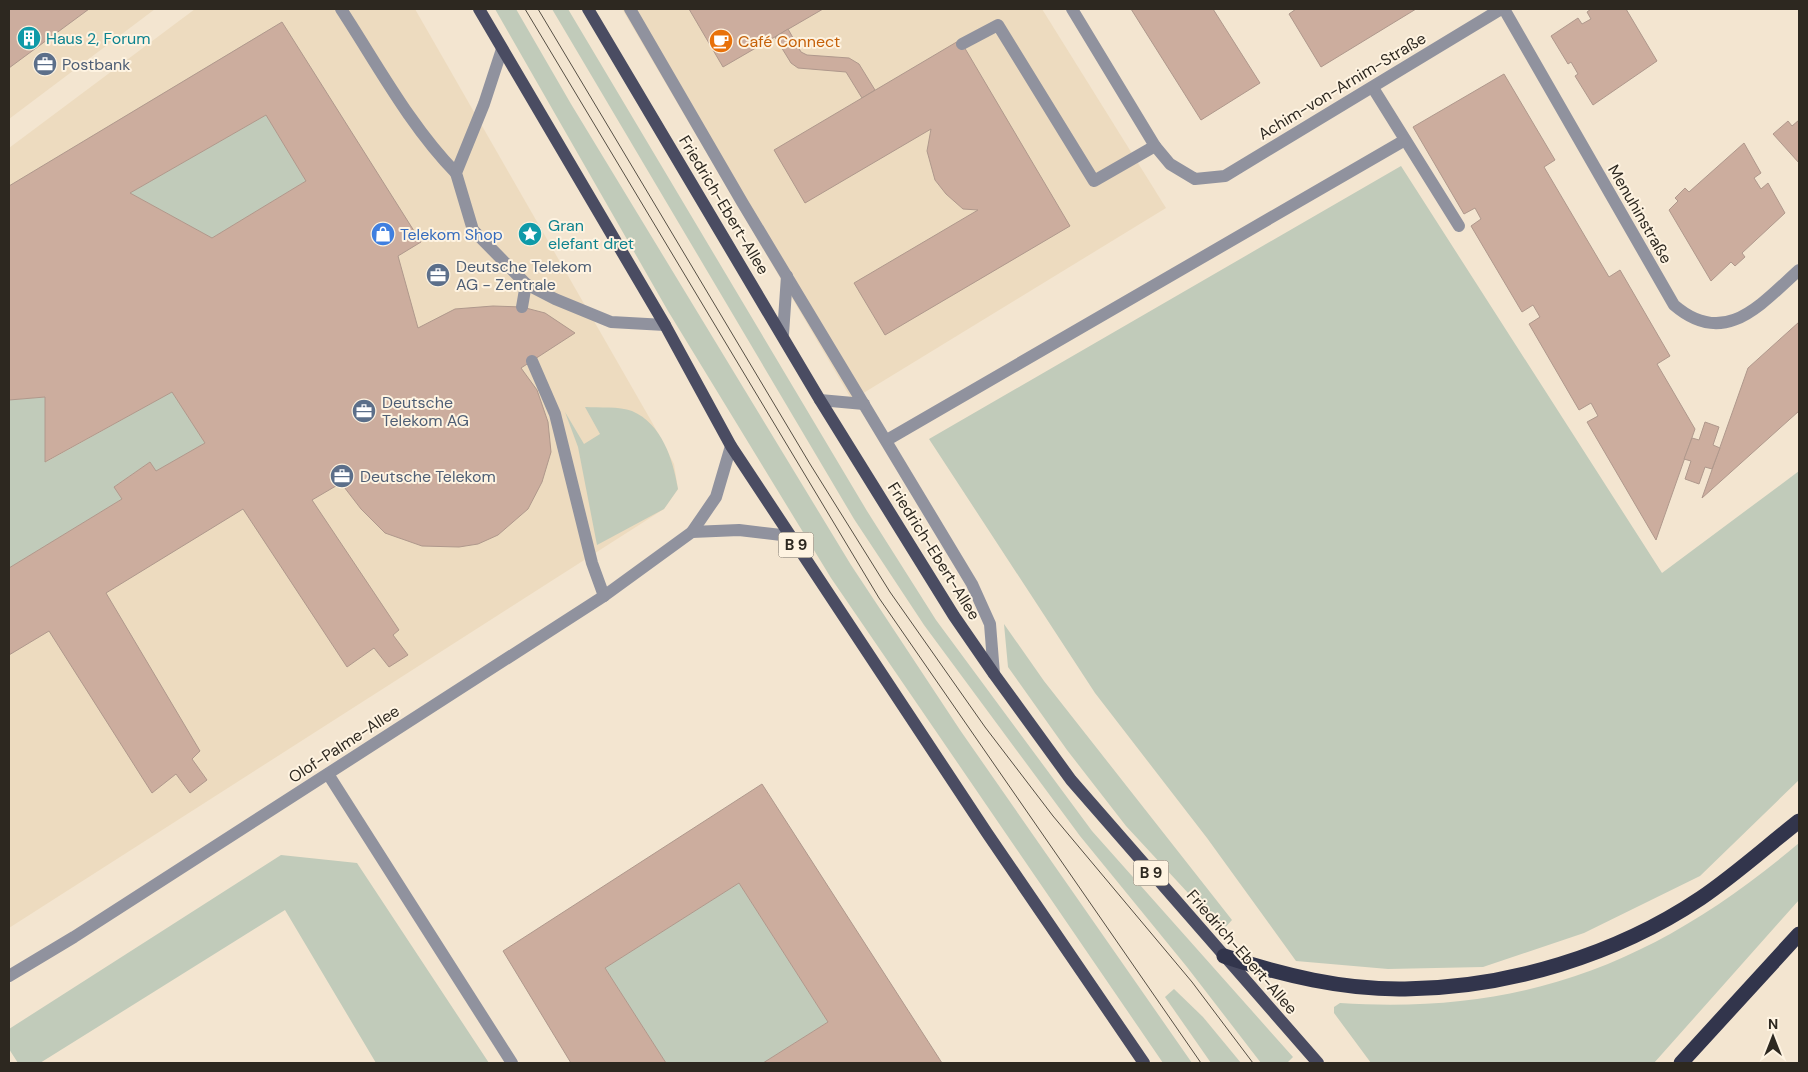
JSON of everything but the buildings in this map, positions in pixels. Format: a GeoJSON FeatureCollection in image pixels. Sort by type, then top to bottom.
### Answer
{"type":"FeatureCollection","features":[{"type":"Feature","properties":{"kind":"highway"},"geometry":{"type":"LineString","coordinates":[[1224,956],[1282,974],[1360,986],[1404,990],[1455,986],[1504,978],[1553,966],[1601,950],[1652,927],[1702,898],[1799,821]]}},
{"type":"Feature","properties":{"kind":"highway"},"geometry":{"type":"LineString","coordinates":[[1681,1063],[1799,934]]}},
{"type":"Feature","properties":{"kind":"main road","name":"B 9"},"geometry":{"type":"LineString","coordinates":[[479,9],[665,325],[731,446],[1144,1063]]}},
{"type":"Feature","properties":{"kind":"main road","name":"Friedrich-Ebert-Allee"},"geometry":{"type":"LineString","coordinates":[[588,9],[820,400],[954,616],[994,674],[1071,780],[1318,1063]]}},
{"type":"Feature","properties":{"kind":"street"},"geometry":{"type":"LineString","coordinates":[[341,9],[418,127],[437,153],[456,173],[473,230],[526,284],[611,322],[665,325]]}},
{"type":"Feature","properties":{"kind":"street"},"geometry":{"type":"LineString","coordinates":[[630,9],[976,592],[990,624],[994,674]]}},
{"type":"Feature","properties":{"kind":"street"},"geometry":{"type":"LineString","coordinates":[[962,44],[998,25],[1094,181],[1155,146],[1072,9]]}},
{"type":"Feature","properties":{"kind":"street","name":"Achim-von-Arnim-Straße"},"geometry":{"type":"LineString","coordinates":[[1155,146],[1170,164],[1195,179],[1225,176],[1502,9]]}},
{"type":"Feature","properties":{"kind":"street","name":"Menuhinstraße"},"geometry":{"type":"LineString","coordinates":[[1502,9],[1674,305],[1686,316],[1698,321],[1723,323],[1737,320],[1750,314],[1799,270]]}},
{"type":"Feature","properties":{"kind":"street"},"geometry":{"type":"LineString","coordinates":[[456,173],[484,104],[502,49]]}},
{"type":"Feature","properties":{"kind":"street"},"geometry":{"type":"LineString","coordinates":[[1373,88],[1459,226]]}},
{"type":"Feature","properties":{"kind":"street"},"geometry":{"type":"LineString","coordinates":[[887,440],[1405,140]]}},
{"type":"Feature","properties":{"kind":"street"},"geometry":{"type":"LineString","coordinates":[[782,334],[787,276]]}},
{"type":"Feature","properties":{"kind":"street"},"geometry":{"type":"LineString","coordinates":[[522,307],[526,284]]}},
{"type":"Feature","properties":{"kind":"street"},"geometry":{"type":"LineString","coordinates":[[532,361],[555,414],[592,563],[604,596]]}},
{"type":"Feature","properties":{"kind":"street"},"geometry":{"type":"LineString","coordinates":[[820,400],[864,404]]}},
{"type":"Feature","properties":{"kind":"street","name":"Olof-Palme-Allee"},"geometry":{"type":"LineString","coordinates":[[9,976],[74,937],[604,596],[692,532],[716,496],[731,446]]}},
{"type":"Feature","properties":{"kind":"street"},"geometry":{"type":"LineString","coordinates":[[692,532],[739,530],[790,536]]}},
{"type":"Feature","properties":{"kind":"street"},"geometry":{"type":"LineString","coordinates":[[328,774],[512,1063]]}},
{"type":"Feature","properties":{"kind":"shaded area","name":"Postbank"},"geometry":{"type":"Polygon","coordinates":[[[9,9],[155,9],[9,119],[9,9]]]}},
{"type":"Feature","properties":{"kind":"shaded area","name":"Deutsche Telekom"},"geometry":{"type":"Polygon","coordinates":[[[195,9],[415,9],[653,424],[674,464],[678,489],[664,509],[9,928],[9,148],[195,9]]]}},
{"type":"Feature","properties":{"kind":"shaded area"},"geometry":{"type":"Polygon","coordinates":[[[622,9],[1042,9],[1166,208],[852,400],[622,9]]]}},
{"type":"Feature","properties":{"kind":"green space"},"geometry":{"type":"Polygon","coordinates":[[[495,9],[516,9],[571,104],[851,565],[960,730],[1192,1063],[1163,1063],[831,578],[668,311],[495,9]]]}},
{"type":"Feature","properties":{"kind":"green space"},"geometry":{"type":"Polygon","coordinates":[[[552,9],[568,9],[867,511],[936,620],[1092,831],[1293,1057],[1287,1063],[1261,1063],[1187,967],[1080,836],[924,625],[854,519],[552,9]]]}},
{"type":"Feature","properties":{"kind":"green space"},"geometry":{"type":"Polygon","coordinates":[[[266,115],[306,181],[212,238],[130,193],[266,115]]]}},
{"type":"Feature","properties":{"kind":"green space"},"geometry":{"type":"Polygon","coordinates":[[[1401,166],[1662,573],[1799,471],[1799,780],[1700,876],[1584,933],[1483,967],[1388,969],[1296,961],[1207,838],[1095,693],[929,439],[1401,166]]]}},
{"type":"Feature","properties":{"kind":"green space"},"geometry":{"type":"Polygon","coordinates":[[[172,392],[205,443],[156,471],[150,462],[115,486],[122,499],[9,568],[9,400],[45,397],[46,462],[172,392]]]}},
{"type":"Feature","properties":{"kind":"green space"},"geometry":{"type":"Polygon","coordinates":[[[585,407],[627,409],[651,424],[658,433],[669,455],[678,489],[664,509],[597,545],[578,447],[565,412],[584,444],[600,434],[585,407]]]}},
{"type":"Feature","properties":{"kind":"green space"},"geometry":{"type":"Polygon","coordinates":[[[1004,624],[1044,681],[1232,920],[1220,933],[1189,894],[1126,826],[1067,750],[1008,667],[1004,624]]]}},
{"type":"Feature","properties":{"kind":"green space"},"geometry":{"type":"Polygon","coordinates":[[[1799,843],[1799,900],[1654,1063],[1371,1063],[1334,1013],[1334,1007],[1340,1003],[1407,1004],[1470,1000],[1530,989],[1586,972],[1641,949],[1694,920],[1746,885],[1799,843]]]}},
{"type":"Feature","properties":{"kind":"green space"},"geometry":{"type":"Polygon","coordinates":[[[281,855],[357,863],[489,1063],[376,1063],[285,910],[40,1063],[18,1063],[9,1049],[9,1029],[281,855]]]}},
{"type":"Feature","properties":{"kind":"green space"},"geometry":{"type":"Polygon","coordinates":[[[739,883],[828,1022],[763,1063],[666,1063],[605,968],[739,883]]]}},
{"type":"Feature","properties":{"kind":"green space"},"geometry":{"type":"Polygon","coordinates":[[[1174,989],[1203,1017],[1241,1063],[1211,1063],[1165,997],[1174,989]]]}},
{"type":"Feature","properties":{"kind":"tram line"},"geometry":{"type":"LineString","coordinates":[[525,9],[879,598],[1201,1063]]}},
{"type":"Feature","properties":{"kind":"tram line"},"geometry":{"type":"LineString","coordinates":[[538,9],[810,464],[890,592],[985,727],[1053,816],[1192,982],[1253,1063]]}},
{"type":"Feature","properties":{"kind":"place","name":"Haus 2, Forum"},"geometry":{"type":"Point","coordinates":[29,38]}},
{"type":"Feature","properties":{"kind":"place","name":"Café Connect"},"geometry":{"type":"Point","coordinates":[721,41]}},
{"type":"Feature","properties":{"kind":"place","name":"Postbank"},"geometry":{"type":"Point","coordinates":[45,64]}},
{"type":"Feature","properties":{"kind":"place","name":"Telekom Shop"},"geometry":{"type":"Point","coordinates":[383,234]}},
{"type":"Feature","properties":{"kind":"place","name":"Gran elefant dret"},"geometry":{"type":"Point","coordinates":[530,234]}},
{"type":"Feature","properties":{"kind":"place","name":"Deutsche Telekom AG - Zentrale"},"geometry":{"type":"Point","coordinates":[438,275]}},
{"type":"Feature","properties":{"kind":"place","name":"Deutsche Telekom AG"},"geometry":{"type":"Point","coordinates":[364,411]}},
{"type":"Feature","properties":{"kind":"place","name":"Deutsche Telekom"},"geometry":{"type":"Point","coordinates":[342,476]}}]}
